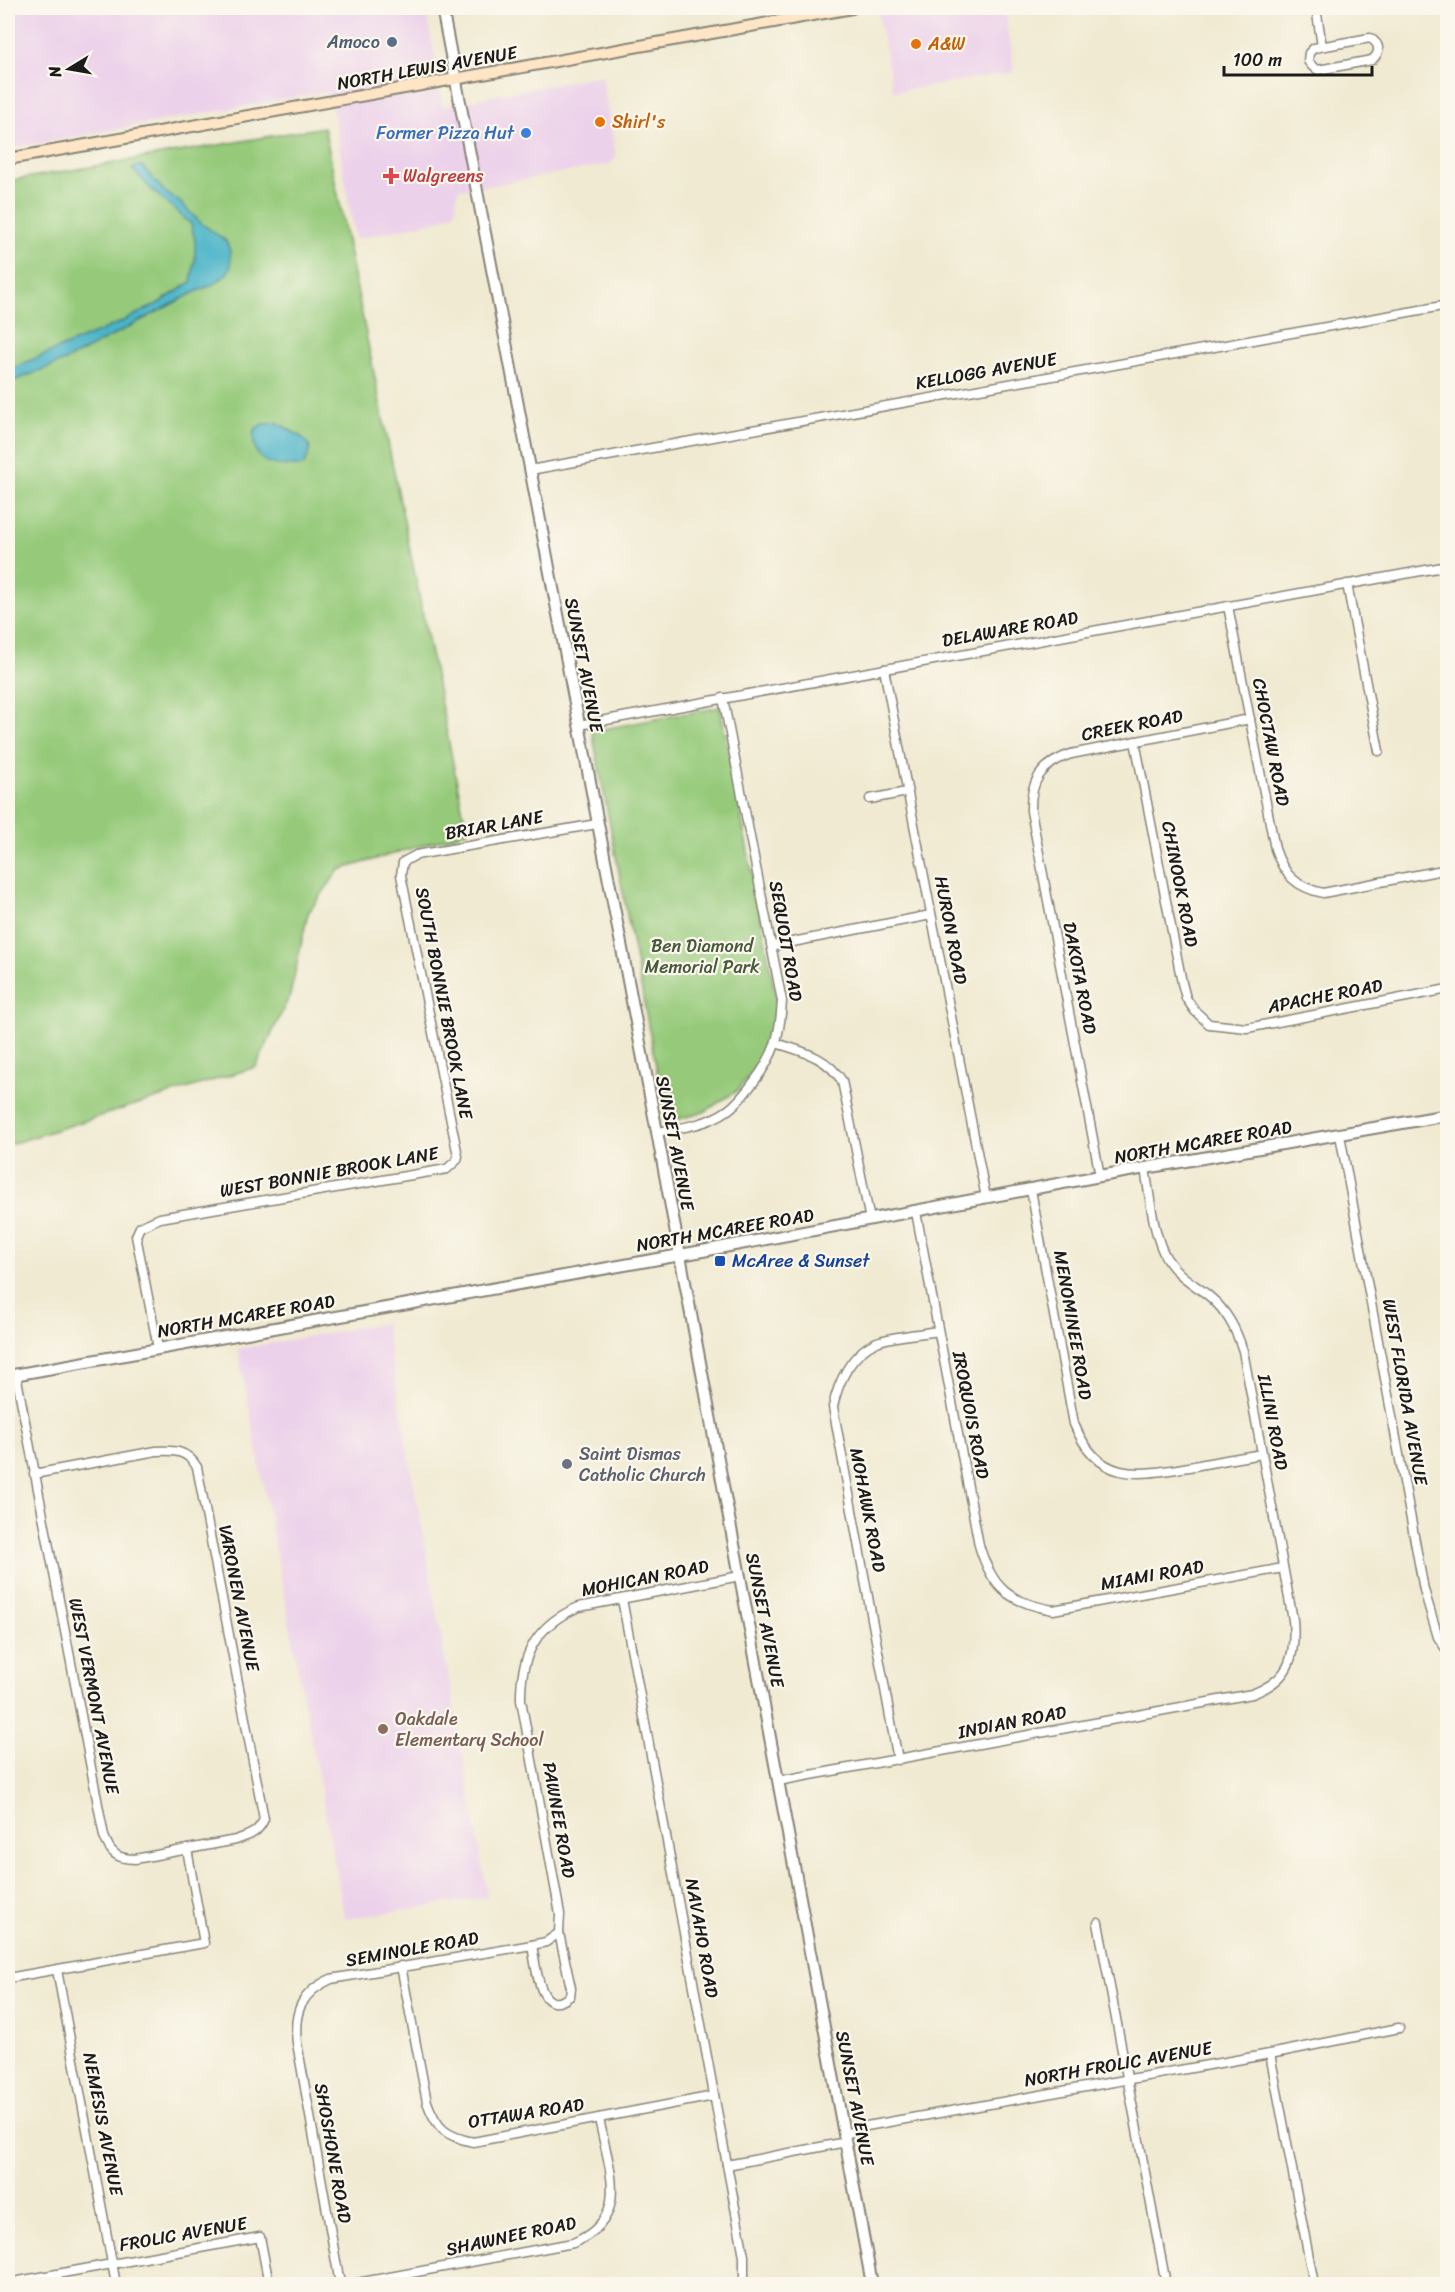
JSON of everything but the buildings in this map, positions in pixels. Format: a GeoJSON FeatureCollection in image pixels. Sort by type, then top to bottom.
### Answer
{"type":"FeatureCollection","features":[{"type":"Feature","properties":{"kind":"main road","name":"NORTH LEWIS AVENUE"},"geometry":{"type":"LineString","coordinates":[[8,159],[852,8]]}},
{"type":"Feature","properties":{"kind":"street","name":"SUNSET AVENUE"},"geometry":{"type":"LineString","coordinates":[[442,8],[657,1132],[872,2284]]}},
{"type":"Feature","properties":{"kind":"street"},"geometry":{"type":"LineString","coordinates":[[1316,8],[1322,46]]}},
{"type":"Feature","properties":{"kind":"street"},"geometry":{"type":"LineString","coordinates":[[1370,38],[1379,48],[1372,60],[1318,69],[1308,61],[1309,53],[1314,48],[1322,46],[1370,38]]}},
{"type":"Feature","properties":{"kind":"street","name":"KELLOGG AVENUE"},"geometry":{"type":"LineString","coordinates":[[530,470],[1448,305]]}},
{"type":"Feature","properties":{"kind":"street","name":"DELAWARE ROAD"},"geometry":{"type":"LineString","coordinates":[[579,725],[1448,566]]}},
{"type":"Feature","properties":{"kind":"street"},"geometry":{"type":"LineString","coordinates":[[1347,584],[1378,751]]}},
{"type":"Feature","properties":{"kind":"street","name":"CHOCTAW ROAD"},"geometry":{"type":"LineString","coordinates":[[1228,606],[1275,849],[1281,866],[1306,889],[1323,893],[1448,869]]}},
{"type":"Feature","properties":{"kind":"street","name":"HURON ROAD"},"geometry":{"type":"LineString","coordinates":[[884,669],[986,1198]]}},
{"type":"Feature","properties":{"kind":"street","name":"SEQUOIT ROAD"},"geometry":{"type":"LineString","coordinates":[[657,1132],[687,1127],[727,1110],[743,1096],[772,1057],[781,1025],[782,1001],[723,698]]}},
{"type":"Feature","properties":{"kind":"street","name":"CREEK ROAD"},"geometry":{"type":"LineString","coordinates":[[1032,786],[1048,765],[1059,758],[1250,719]]}},
{"type":"Feature","properties":{"kind":"street","name":"CHINOOK ROAD"},"geometry":{"type":"LineString","coordinates":[[1135,741],[1182,983],[1186,998],[1195,1011],[1209,1024]]}},
{"type":"Feature","properties":{"kind":"street","name":"DAKOTA ROAD"},"geometry":{"type":"LineString","coordinates":[[1032,786],[1031,811],[1100,1176]]}},
{"type":"Feature","properties":{"kind":"street"},"geometry":{"type":"LineString","coordinates":[[870,800],[907,792]]}},
{"type":"Feature","properties":{"kind":"street","name":"BRIAR LANE"},"geometry":{"type":"LineString","coordinates":[[401,867],[406,858],[416,855],[597,824]]}},
{"type":"Feature","properties":{"kind":"street","name":"SOUTH BONNIE BROOK LANE"},"geometry":{"type":"LineString","coordinates":[[401,867],[456,1145]]}},
{"type":"Feature","properties":{"kind":"street"},"geometry":{"type":"LineString","coordinates":[[772,946],[931,915]]}},
{"type":"Feature","properties":{"kind":"street","name":"APACHE ROAD"},"geometry":{"type":"LineString","coordinates":[[1209,1024],[1247,1028],[1448,989]]}},
{"type":"Feature","properties":{"kind":"street"},"geometry":{"type":"LineString","coordinates":[[776,1043],[810,1054],[834,1068],[842,1081],[870,1220]]}},
{"type":"Feature","properties":{"kind":"street","name":"NORTH MCAREE ROAD"},"geometry":{"type":"LineString","coordinates":[[12,1375],[916,1212],[1100,1176],[1448,1115]]}},
{"type":"Feature","properties":{"kind":"street","name":"WEST FLORIDA AVENUE"},"geometry":{"type":"LineString","coordinates":[[1340,1135],[1424,1590],[1438,1637],[1448,1652]]}},
{"type":"Feature","properties":{"kind":"street","name":"WEST BONNIE BROOK LANE"},"geometry":{"type":"LineString","coordinates":[[159,1348],[136,1236],[140,1227],[147,1222],[447,1169],[457,1160],[456,1145]]}},
{"type":"Feature","properties":{"kind":"street","name":"ILLINI ROAD"},"geometry":{"type":"LineString","coordinates":[[1145,1169],[1157,1230],[1166,1257],[1178,1272],[1225,1311],[1237,1332],[1243,1351],[1293,1620],[1294,1652],[1290,1664],[1275,1681],[1265,1689],[1252,1694]]}},
{"type":"Feature","properties":{"kind":"street","name":"MENOMINEE ROAD"},"geometry":{"type":"LineString","coordinates":[[1031,1190],[1074,1424],[1083,1444],[1097,1460],[1115,1469],[1136,1474],[1262,1454]]}},
{"type":"Feature","properties":{"kind":"street","name":"IROQUOIS ROAD"},"geometry":{"type":"LineString","coordinates":[[916,1212],[979,1545],[985,1566],[999,1586],[1013,1599],[1027,1605]]}},
{"type":"Feature","properties":{"kind":"street","name":"MOHAWK ROAD"},"geometry":{"type":"LineString","coordinates":[[898,1760],[833,1407],[843,1376],[863,1352],[877,1342],[938,1331]]}},
{"type":"Feature","properties":{"kind":"street","name":"WEST VERMONT AVENUE"},"geometry":{"type":"LineString","coordinates":[[12,1375],[34,1474],[108,1847],[114,1855],[122,1859],[135,1859],[187,1849]]}},
{"type":"Feature","properties":{"kind":"street","name":"VARONEN AVENUE"},"geometry":{"type":"LineString","coordinates":[[34,1474],[172,1450],[182,1452],[192,1459],[197,1467],[264,1819],[260,1828],[252,1835],[187,1849]]}},
{"type":"Feature","properties":{"kind":"street","name":"MIAMI ROAD"},"geometry":{"type":"LineString","coordinates":[[1027,1605],[1053,1610],[1283,1568]]}},
{"type":"Feature","properties":{"kind":"street","name":"MOHICAN ROAD"},"geometry":{"type":"LineString","coordinates":[[533,1643],[546,1627],[562,1614],[579,1607],[740,1576]]}},
{"type":"Feature","properties":{"kind":"street","name":"NAVAHO ROAD"},"geometry":{"type":"LineString","coordinates":[[622,1599],[744,2256],[744,2284]]}},
{"type":"Feature","properties":{"kind":"street","name":"PAWNEE ROAD"},"geometry":{"type":"LineString","coordinates":[[532,1945],[540,1988],[546,1999],[555,2003],[563,2002],[570,1996],[571,1988],[559,1934],[560,1914],[521,1700],[520,1679],[533,1643]]}},
{"type":"Feature","properties":{"kind":"street","name":"INDIAN ROAD"},"geometry":{"type":"LineString","coordinates":[[778,1781],[1252,1694]]}},
{"type":"Feature","properties":{"kind":"street"},"geometry":{"type":"LineString","coordinates":[[8,1978],[204,1943],[187,1849]]}},
{"type":"Feature","properties":{"kind":"street"},"geometry":{"type":"LineString","coordinates":[[1098,1923],[1166,2284]]}},
{"type":"Feature","properties":{"kind":"street","name":"SEMINOLE ROAD"},"geometry":{"type":"LineString","coordinates":[[295,2027],[304,1998],[316,1986],[331,1979],[532,1945],[546,1942],[559,1934]]}},
{"type":"Feature","properties":{"kind":"street","name":"OTTAWA ROAD"},"geometry":{"type":"LineString","coordinates":[[401,1966],[427,2102],[433,2120],[443,2131],[455,2138],[473,2142],[714,2096]]}},
{"type":"Feature","properties":{"kind":"street","name":"NEMESIS AVENUE"},"geometry":{"type":"LineString","coordinates":[[57,1970],[116,2284]]}},
{"type":"Feature","properties":{"kind":"street","name":"SHOSHONE ROAD"},"geometry":{"type":"LineString","coordinates":[[295,2027],[340,2284]]}},
{"type":"Feature","properties":{"kind":"street","name":"NORTH FROLIC AVENUE"},"geometry":{"type":"LineString","coordinates":[[727,2165],[846,2138],[861,2127],[1270,2054],[1399,2028]]}},
{"type":"Feature","properties":{"kind":"street"},"geometry":{"type":"LineString","coordinates":[[1270,2054],[1314,2284]]}},
{"type":"Feature","properties":{"kind":"street","name":"SHAWNEE ROAD"},"geometry":{"type":"LineString","coordinates":[[352,2284],[573,2243],[588,2236],[600,2226],[612,2202],[612,2186],[599,2118]]}},
{"type":"Feature","properties":{"kind":"street","name":"FROLIC AVENUE"},"geometry":{"type":"LineString","coordinates":[[112,2264],[260,2237],[269,2284]]}},
{"type":"Feature","properties":{"kind":"street"},"geometry":{"type":"LineString","coordinates":[[8,2283],[112,2264]]}},
{"type":"Feature","properties":{"kind":"shaded area"},"geometry":{"type":"Polygon","coordinates":[[[8,8],[426,8],[443,106],[602,75],[616,157],[610,164],[488,186],[458,189],[455,212],[438,221],[355,239],[334,116],[327,91],[8,149],[8,8]]]}},
{"type":"Feature","properties":{"kind":"shaded area"},"geometry":{"type":"Polygon","coordinates":[[[877,8],[1004,8],[1014,72],[893,92],[877,8]]]}},
{"type":"Feature","properties":{"kind":"shaded area","name":"Oakdale Elementary School"},"geometry":{"type":"Polygon","coordinates":[[[385,1323],[488,1897],[345,1919],[238,1349],[385,1323]]]}},
{"type":"Feature","properties":{"kind":"green space"},"geometry":{"type":"Polygon","coordinates":[[[324,127],[467,832],[339,870],[308,913],[290,995],[256,1067],[8,1145],[8,181],[324,127]]]}},
{"type":"Feature","properties":{"kind":"green space","name":"Ben Diamond Memorial Park"},"geometry":{"type":"Polygon","coordinates":[[[720,707],[777,1002],[774,1029],[765,1055],[738,1090],[704,1112],[679,1119],[666,1118],[592,731],[720,707]]]}},
{"type":"Feature","properties":{"kind":"water"},"geometry":{"type":"Polygon","coordinates":[[[141,165],[165,192],[226,241],[230,251],[231,266],[226,275],[214,284],[65,361],[8,383],[8,370],[119,323],[159,303],[191,282],[195,241],[191,224],[132,169],[141,165]]]}},
{"type":"Feature","properties":{"kind":"water"},"geometry":{"type":"Polygon","coordinates":[[[278,423],[302,437],[310,447],[303,466],[274,465],[266,462],[256,451],[254,430],[262,424],[278,423]]]}},
{"type":"Feature","properties":{"kind":"place","name":"Amoco"},"geometry":{"type":"Point","coordinates":[392,42]}},
{"type":"Feature","properties":{"kind":"place","name":"A&W"},"geometry":{"type":"Point","coordinates":[916,44]}},
{"type":"Feature","properties":{"kind":"place","name":"Shirl's"},"geometry":{"type":"Point","coordinates":[600,122]}},
{"type":"Feature","properties":{"kind":"place","name":"Former Pizza Hut"},"geometry":{"type":"Point","coordinates":[526,133]}},
{"type":"Feature","properties":{"kind":"place","name":"Walgreens"},"geometry":{"type":"Point","coordinates":[391,176]}},
{"type":"Feature","properties":{"kind":"place","name":"McAree & Sunset"},"geometry":{"type":"Point","coordinates":[720,1261]}},
{"type":"Feature","properties":{"kind":"place","name":"Saint Dismas Catholic Church"},"geometry":{"type":"Point","coordinates":[567,1464]}},
{"type":"Feature","properties":{"kind":"place","name":"Oakdale Elementary School"},"geometry":{"type":"Point","coordinates":[383,1729]}}]}
